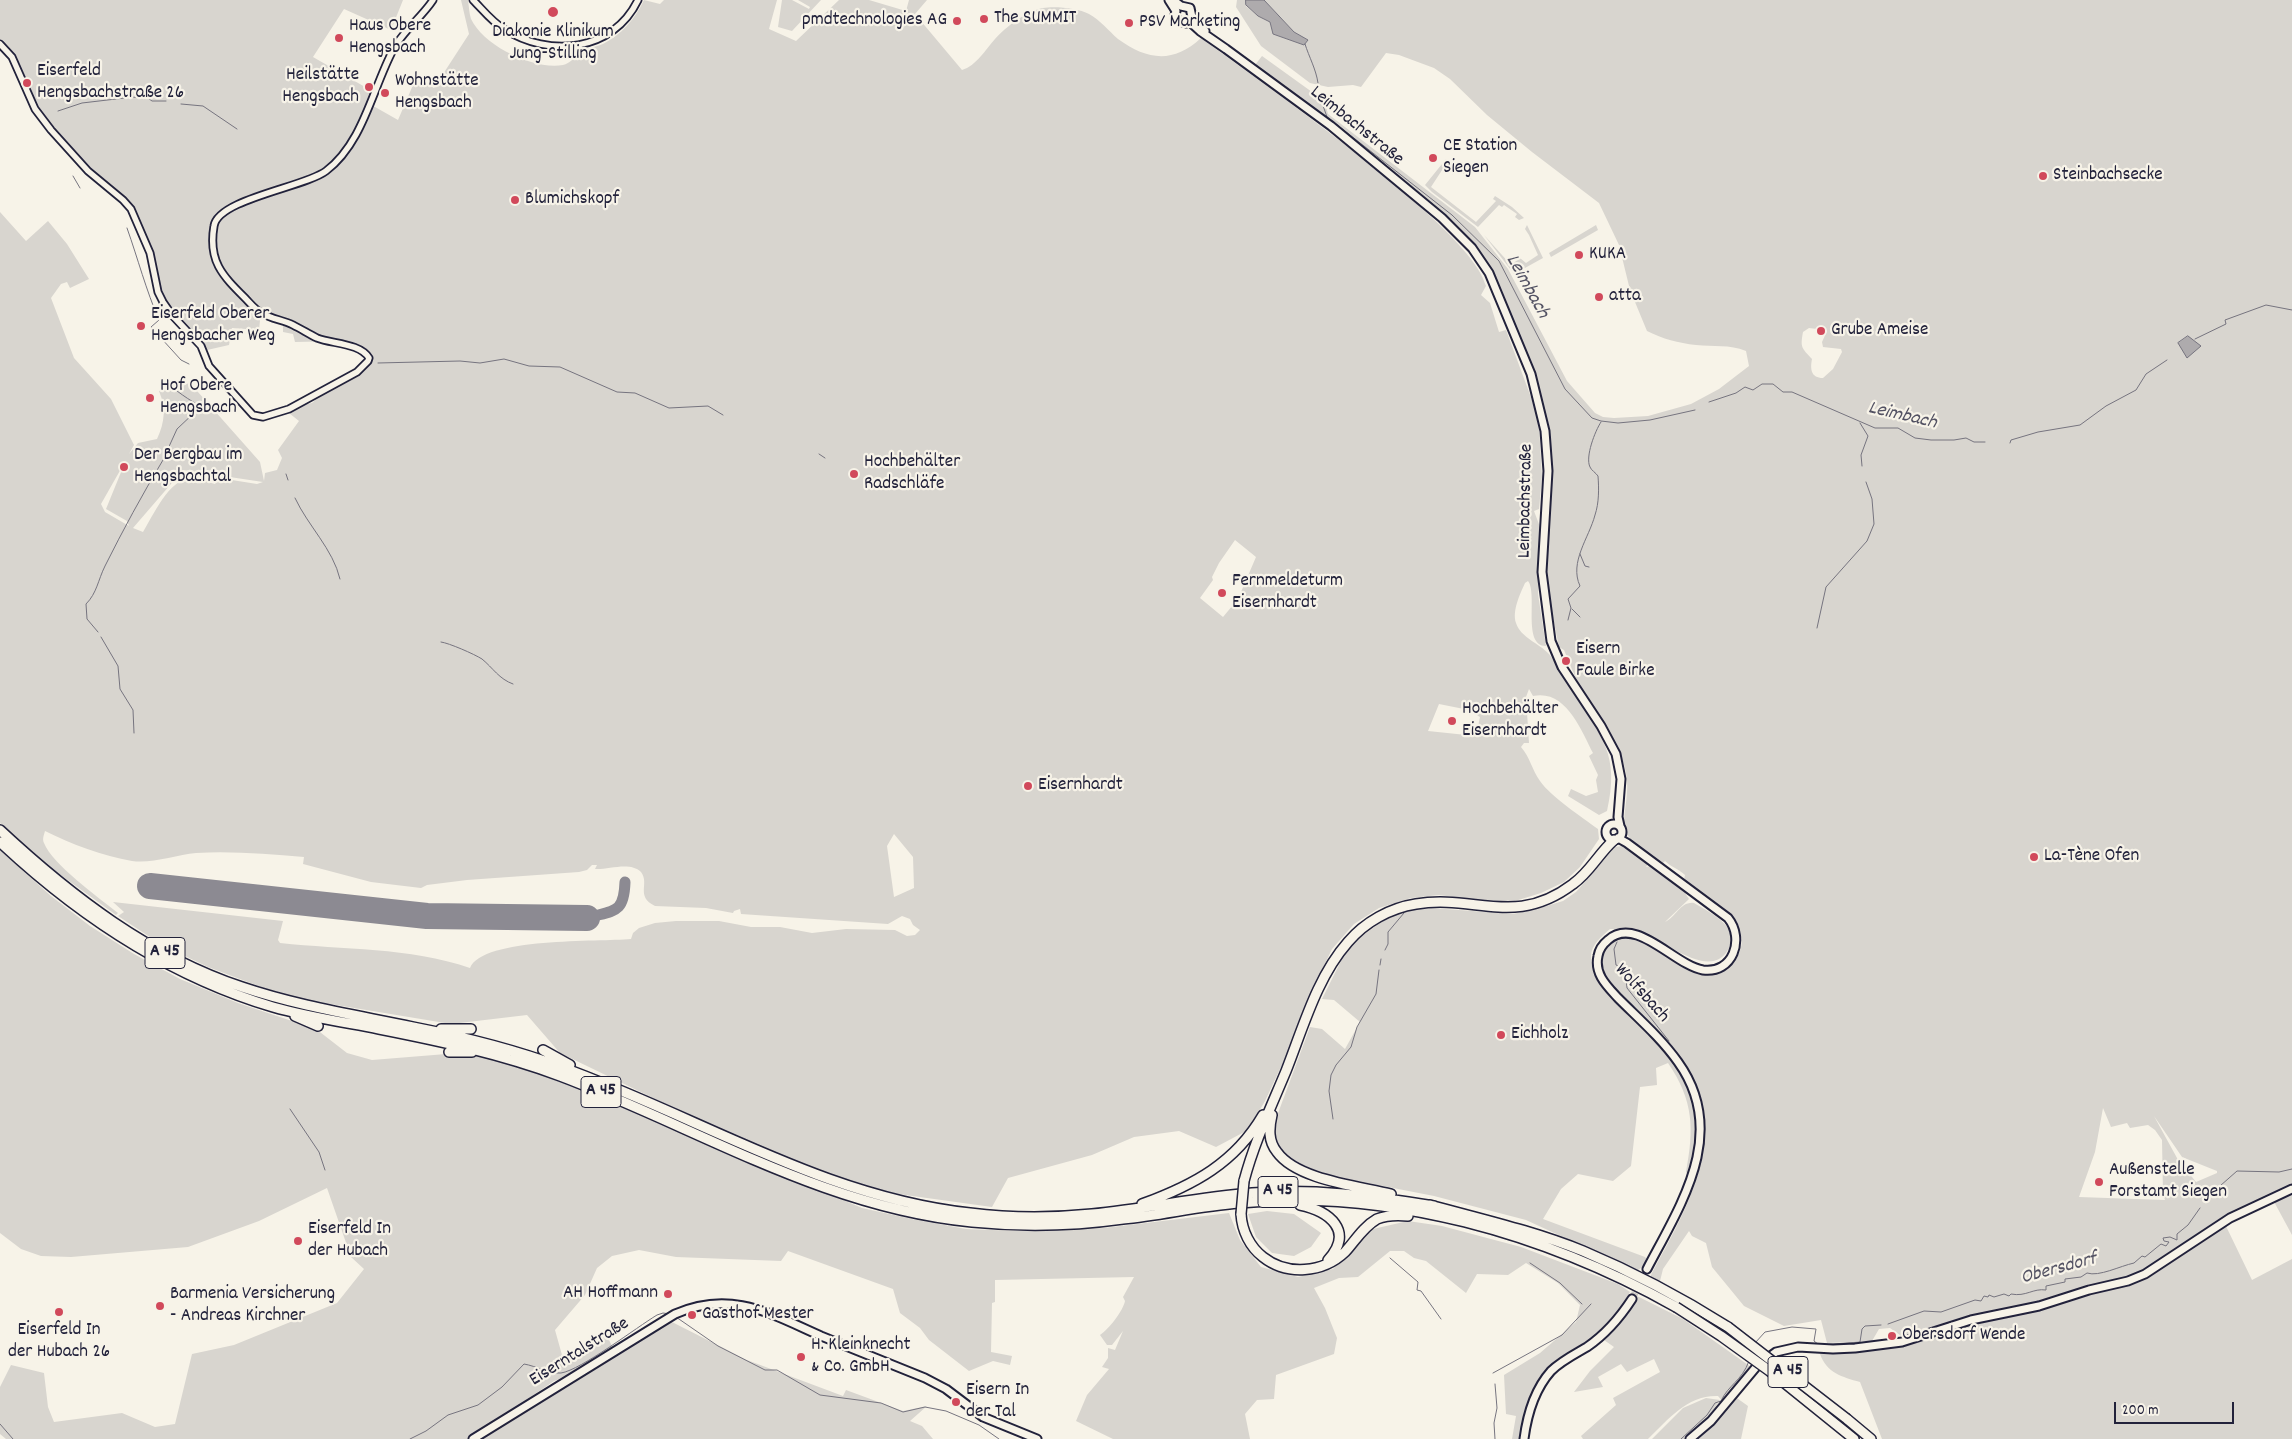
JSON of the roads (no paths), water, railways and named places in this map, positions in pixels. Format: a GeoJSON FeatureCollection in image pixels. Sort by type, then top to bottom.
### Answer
{"type":"FeatureCollection","features":[{"type":"Feature","properties":{"kind":"highway","name":"A 45"},"geometry":{"type":"LineString","coordinates":[[0,830],[46,873],[97,912],[125,930],[190,966],[276,998],[491,1044],[603,1083],[700,1131]]}},
{"type":"Feature","properties":{"kind":"highway"},"geometry":{"type":"LineString","coordinates":[[1453,1220],[1400,1215],[1384,1217],[1364,1230],[1335,1260],[1319,1267],[1303,1270],[1288,1269],[1266,1259],[1255,1249],[1247,1236],[1241,1214],[1244,1181],[1283,1078],[1328,971],[1348,942],[1364,926],[1388,912],[1415,904],[1449,902],[1504,908],[1536,903],[1555,896],[1572,885],[1594,865],[1605,848],[1615,838]]}},
{"type":"Feature","properties":{"kind":"highway","name":"A 45"},"geometry":{"type":"LineString","coordinates":[[0,842],[68,901],[121,938],[187,974],[237,995],[274,1007],[487,1052],[557,1075],[700,1131],[881,1206],[927,1216],[971,1222],[1026,1226],[1090,1223],[1238,1203],[1280,1200],[1366,1205],[1453,1220],[1573,1257],[1640,1287],[1706,1313],[1751,1344],[1871,1439]]}},
{"type":"Feature","properties":{"kind":"highway"},"geometry":{"type":"LineString","coordinates":[[274,1007],[318,1026]]}},
{"type":"Feature","properties":{"kind":"highway"},"geometry":{"type":"LineString","coordinates":[[412,1026],[471,1029]]}},
{"type":"Feature","properties":{"kind":"highway"},"geometry":{"type":"LineString","coordinates":[[543,1050],[603,1083]]}},
{"type":"Feature","properties":{"kind":"highway"},"geometry":{"type":"LineString","coordinates":[[449,1052],[487,1052]]}},
{"type":"Feature","properties":{"kind":"highway"},"geometry":{"type":"LineString","coordinates":[[1277,1093],[1270,1124],[1270,1136],[1275,1150],[1285,1161],[1323,1178],[1434,1206]]}},
{"type":"Feature","properties":{"kind":"highway"},"geometry":{"type":"LineString","coordinates":[[1122,1210],[1183,1188],[1210,1173],[1233,1154],[1251,1133],[1277,1093]]}},
{"type":"Feature","properties":{"kind":"highway","name":"A 45"},"geometry":{"type":"LineString","coordinates":[[824,1183],[912,1204],[972,1214],[1056,1216],[1122,1210],[1203,1198],[1279,1192],[1357,1195],[1434,1206],[1508,1225],[1582,1251],[1619,1267],[1678,1303],[1744,1352],[1854,1439]]}},
{"type":"Feature","properties":{"kind":"highway"},"geometry":{"type":"LineString","coordinates":[[1280,1200],[1319,1210],[1335,1223],[1339,1237],[1337,1250],[1319,1267]]}},
{"type":"Feature","properties":{"kind":"main road","name":"Leimbachstraße"},"geometry":{"type":"LineString","coordinates":[[1171,0],[1178,8],[1190,8],[1190,19],[1200,31],[1331,126],[1442,218],[1472,248],[1489,273],[1531,374],[1545,431],[1548,471],[1542,572],[1551,641],[1569,680],[1601,726],[1616,754],[1621,779],[1615,838]]}},
{"type":"Feature","properties":{"kind":"main road","name":"Leimbachstraße"},"geometry":{"type":"LineString","coordinates":[[1178,8],[1176,15],[1178,21],[1183,23],[1190,19]]}},
{"type":"Feature","properties":{"kind":"main road","name":"Leimbachstraße"},"geometry":{"type":"LineString","coordinates":[[1615,838],[1606,830],[1616,825]]}},
{"type":"Feature","properties":{"kind":"main road","name":"Wolfsbach"},"geometry":{"type":"LineString","coordinates":[[1615,838],[1627,843],[1728,918],[1734,928],[1737,939],[1735,951],[1729,960],[1720,967],[1707,970],[1689,965],[1646,939],[1633,934],[1620,934],[1610,938],[1599,952],[1597,965],[1600,977],[1664,1044],[1679,1064],[1690,1086],[1698,1115],[1699,1147],[1692,1178],[1683,1201],[1647,1269]]}},
{"type":"Feature","properties":{"kind":"main road"},"geometry":{"type":"LineString","coordinates":[[1690,1439],[1711,1421],[1757,1366],[1776,1352],[1798,1347],[1841,1349],[1902,1342],[1971,1320],[2040,1306],[2089,1290],[2128,1281],[2152,1269],[2230,1218],[2292,1189]]}},
{"type":"Feature","properties":{"kind":"main road"},"geometry":{"type":"LineString","coordinates":[[1524,1439],[1528,1417],[1535,1397],[1548,1376],[1557,1366],[1612,1327],[1632,1299]]}},
{"type":"Feature","properties":{"kind":"main road","name":"Eiserntalstraße"},"geometry":{"type":"LineString","coordinates":[[473,1439],[673,1315],[697,1306],[719,1303],[745,1305],[766,1310],[933,1382],[983,1416],[1037,1439]]}},
{"type":"Feature","properties":{"kind":"street"},"geometry":{"type":"LineString","coordinates":[[0,44],[15,62],[35,109],[51,130],[88,171],[131,209],[150,253],[158,292],[172,315],[201,346],[209,366],[240,401],[253,415],[263,417],[289,408],[357,372],[369,358],[364,352],[317,338],[295,326],[258,311],[224,278],[219,270],[213,240],[215,220],[222,212],[269,192],[320,175],[340,159],[355,137],[393,49],[433,0]]}},
{"type":"Feature","properties":{"kind":"street"},"geometry":{"type":"LineString","coordinates":[[473,0],[499,26],[517,37],[540,45],[559,48],[589,43],[612,31],[628,16],[638,0]]}},
{"type":"Feature","properties":{"kind":"waterway","name":"Leimbach"},"geometry":{"type":"LineString","coordinates":[[1305,44],[1318,83]]}},
{"type":"Feature","properties":{"kind":"waterway"},"geometry":{"type":"LineString","coordinates":[[58,111],[82,103],[133,97],[145,96],[152,101],[166,101]]}},
{"type":"Feature","properties":{"kind":"waterway","name":"Leimbach"},"geometry":{"type":"LineString","coordinates":[[1320,97],[1327,117],[1452,215],[1499,261],[1565,389],[1592,418],[1618,423],[1650,420],[1695,410]]}},
{"type":"Feature","properties":{"kind":"waterway"},"geometry":{"type":"LineString","coordinates":[[181,104],[203,106],[237,129]]}},
{"type":"Feature","properties":{"kind":"waterway"},"geometry":{"type":"LineString","coordinates":[[73,176],[80,188]]}},
{"type":"Feature","properties":{"kind":"waterway"},"geometry":{"type":"LineString","coordinates":[[127,228],[159,320],[151,327],[181,360],[189,364]]}},
{"type":"Feature","properties":{"kind":"waterway","name":"Leimbach"},"geometry":{"type":"LineString","coordinates":[[2195,339],[2226,324],[2225,320],[2266,305],[2292,310]]}},
{"type":"Feature","properties":{"kind":"waterway"},"geometry":{"type":"LineString","coordinates":[[378,363],[460,361],[480,363],[504,359],[529,366],[560,367],[617,392],[635,393],[669,408],[708,406],[723,415]]}},
{"type":"Feature","properties":{"kind":"waterway","name":"Leimbach"},"geometry":{"type":"LineString","coordinates":[[2010,443],[2011,440],[2038,432],[2080,425],[2106,406],[2136,390],[2146,374],[2167,360]]}},
{"type":"Feature","properties":{"kind":"waterway","name":"Leimbach"},"geometry":{"type":"LineString","coordinates":[[1709,402],[1736,393],[1745,387],[1753,390],[1762,384],[1773,384],[1783,392],[1792,392],[1875,428],[1898,428],[1915,438],[1931,440],[1966,438],[1974,442],[1985,442]]}},
{"type":"Feature","properties":{"kind":"waterway"},"geometry":{"type":"LineString","coordinates":[[177,391],[198,405],[222,413]]}},
{"type":"Feature","properties":{"kind":"waterway"},"geometry":{"type":"LineString","coordinates":[[167,451],[177,429],[195,412],[195,405]]}},
{"type":"Feature","properties":{"kind":"waterway"},"geometry":{"type":"LineString","coordinates":[[1568,620],[1571,608],[1568,599],[1580,586],[1577,577],[1578,559],[1597,506],[1598,476],[1590,467],[1589,457],[1596,431],[1601,422]]}},
{"type":"Feature","properties":{"kind":"waterway"},"geometry":{"type":"LineString","coordinates":[[1860,423],[1868,436],[1861,455],[1862,466]]}},
{"type":"Feature","properties":{"kind":"waterway"},"geometry":{"type":"LineString","coordinates":[[819,454],[825,458]]}},
{"type":"Feature","properties":{"kind":"waterway"},"geometry":{"type":"LineString","coordinates":[[98,632],[87,619],[86,604],[95,591],[105,566],[163,460]]}},
{"type":"Feature","properties":{"kind":"waterway"},"geometry":{"type":"LineString","coordinates":[[286,474],[288,480]]}},
{"type":"Feature","properties":{"kind":"waterway"},"geometry":{"type":"LineString","coordinates":[[1817,628],[1826,587],[1867,541],[1874,524],[1872,499],[1866,482]]}},
{"type":"Feature","properties":{"kind":"waterway"},"geometry":{"type":"LineString","coordinates":[[295,498],[332,558],[340,579]]}},
{"type":"Feature","properties":{"kind":"waterway"},"geometry":{"type":"LineString","coordinates":[[1580,554],[1585,566],[1589,567]]}},
{"type":"Feature","properties":{"kind":"waterway"},"geometry":{"type":"LineString","coordinates":[[1572,609],[1580,617]]}},
{"type":"Feature","properties":{"kind":"waterway"},"geometry":{"type":"LineString","coordinates":[[101,637],[118,666],[120,689],[133,710],[134,733]]}},
{"type":"Feature","properties":{"kind":"waterway"},"geometry":{"type":"LineString","coordinates":[[441,642],[450,644],[482,659],[500,676],[513,684]]}},
{"type":"Feature","properties":{"kind":"waterway"},"geometry":{"type":"LineString","coordinates":[[1385,950],[1388,944],[1388,932],[1404,913]]}},
{"type":"Feature","properties":{"kind":"waterway","name":"Wolfsbach"},"geometry":{"type":"LineString","coordinates":[[1617,942],[1614,949],[1616,965],[1621,967],[1626,979],[1627,988],[1669,1041]]}},
{"type":"Feature","properties":{"kind":"waterway"},"geometry":{"type":"LineString","coordinates":[[1380,965],[1381,959]]}},
{"type":"Feature","properties":{"kind":"waterway"},"geometry":{"type":"LineString","coordinates":[[1333,1119],[1329,1091],[1331,1075],[1336,1065],[1351,1047],[1357,1027],[1376,994],[1379,970]]}},
{"type":"Feature","properties":{"kind":"waterway"},"geometry":{"type":"LineString","coordinates":[[290,1109],[319,1152],[325,1170]]}},
{"type":"Feature","properties":{"kind":"waterway","name":"Obersdorf"},"geometry":{"type":"LineString","coordinates":[[2212,1193],[2237,1171],[2279,1172],[2292,1169]]}},
{"type":"Feature","properties":{"kind":"waterway","name":"Obersdorf"},"geometry":{"type":"LineString","coordinates":[[1888,1324],[1924,1311],[1941,1312],[1975,1300],[1981,1301],[1984,1296],[1994,1297],[2004,1294],[2009,1296],[2011,1294],[2016,1295],[2046,1290],[2046,1286],[2065,1282],[2065,1279],[2081,1277],[2087,1273],[2097,1274],[2134,1263],[2161,1244],[2166,1246],[2169,1242],[2164,1241],[2163,1238],[2170,1237],[2177,1240],[2177,1234],[2188,1225],[2200,1208]]}},
{"type":"Feature","properties":{"kind":"waterway"},"geometry":{"type":"LineString","coordinates":[[1390,1258],[1418,1282],[1417,1290],[1421,1291],[1441,1319]]}},
{"type":"Feature","properties":{"kind":"waterway"},"geometry":{"type":"LineString","coordinates":[[1530,1263],[1560,1283],[1582,1304]]}},
{"type":"Feature","properties":{"kind":"waterway","name":"Wolfsbach"},"geometry":{"type":"LineString","coordinates":[[1493,1373],[1562,1335],[1591,1304]]}},
{"type":"Feature","properties":{"kind":"waterway"},"geometry":{"type":"LineString","coordinates":[[410,1439],[426,1431],[448,1415],[478,1405],[502,1387],[524,1364],[557,1373],[570,1370],[595,1356],[657,1315],[663,1313],[670,1314]]}},
{"type":"Feature","properties":{"kind":"waterway"},"geometry":{"type":"LineString","coordinates":[[676,1317],[718,1346],[765,1370],[777,1370],[820,1395],[881,1403],[903,1412],[925,1407],[946,1411],[979,1425],[999,1439]]}},
{"type":"Feature","properties":{"kind":"waterway","name":"Obersdorf"},"geometry":{"type":"LineString","coordinates":[[1755,1343],[1765,1332],[1792,1327],[1816,1329],[1814,1341],[1819,1345],[1860,1342],[1862,1329],[1865,1326],[1881,1325]]}},
{"type":"Feature","properties":{"kind":"waterway","name":"Obersdorf"},"geometry":{"type":"LineString","coordinates":[[1681,1439],[1707,1415],[1715,1403],[1721,1401],[1743,1373],[1749,1361]]}},
{"type":"Feature","properties":{"kind":"waterway"},"geometry":{"type":"LineString","coordinates":[[1495,1384],[1497,1408],[1494,1423],[1495,1439]]}},
{"type":"Feature","properties":{"kind":"waterway"},"geometry":{"type":"LineString","coordinates":[[0,1424],[13,1439]]}},
{"type":"Feature","properties":{"kind":"tunnel"},"geometry":{"type":"LineString","coordinates":[[1632,1299],[1647,1269]]}},
{"type":"Feature","properties":{"kind":"place","name":"Diakonie Klinikum Jung-Stilling"},"geometry":{"type":"Point","coordinates":[553,12]}},
{"type":"Feature","properties":{"kind":"place","name":"The SUMMIT"},"geometry":{"type":"Point","coordinates":[984,19]}},
{"type":"Feature","properties":{"kind":"place","name":"pmdtechnologies AG"},"geometry":{"type":"Point","coordinates":[957,21]}},
{"type":"Feature","properties":{"kind":"place","name":"PSV Marketing"},"geometry":{"type":"Point","coordinates":[1129,23]}},
{"type":"Feature","properties":{"kind":"place","name":"Haus Obere Hengsbach"},"geometry":{"type":"Point","coordinates":[339,38]}},
{"type":"Feature","properties":{"kind":"place","name":"Eiserfeld Hengsbachstraße 26"},"geometry":{"type":"Point","coordinates":[27,83]}},
{"type":"Feature","properties":{"kind":"place","name":"Heilstätte Hengsbach"},"geometry":{"type":"Point","coordinates":[369,87]}},
{"type":"Feature","properties":{"kind":"place","name":"Wohnstätte Hengsbach"},"geometry":{"type":"Point","coordinates":[385,93]}},
{"type":"Feature","properties":{"kind":"place","name":"CE Station Siegen"},"geometry":{"type":"Point","coordinates":[1433,158]}},
{"type":"Feature","properties":{"kind":"place","name":"Steinbachsecke"},"geometry":{"type":"Point","coordinates":[2043,176]}},
{"type":"Feature","properties":{"kind":"place","name":"Blumichskopf"},"geometry":{"type":"Point","coordinates":[515,200]}},
{"type":"Feature","properties":{"kind":"place","name":"KUKA"},"geometry":{"type":"Point","coordinates":[1579,255]}},
{"type":"Feature","properties":{"kind":"place","name":"atta"},"geometry":{"type":"Point","coordinates":[1599,297]}},
{"type":"Feature","properties":{"kind":"place","name":"Eiserfeld Oberer Hengsbacher Weg"},"geometry":{"type":"Point","coordinates":[141,326]}},
{"type":"Feature","properties":{"kind":"place","name":"Grube Ameise"},"geometry":{"type":"Point","coordinates":[1821,331]}},
{"type":"Feature","properties":{"kind":"place","name":"Hof Obere Hengsbach"},"geometry":{"type":"Point","coordinates":[150,398]}},
{"type":"Feature","properties":{"kind":"place","name":"Der Bergbau im Hengsbachtal"},"geometry":{"type":"Point","coordinates":[124,467]}},
{"type":"Feature","properties":{"kind":"place","name":"Hochbehälter Radschläfe"},"geometry":{"type":"Point","coordinates":[854,474]}},
{"type":"Feature","properties":{"kind":"place","name":"Fernmeldeturm Eisernhardt"},"geometry":{"type":"Point","coordinates":[1222,593]}},
{"type":"Feature","properties":{"kind":"place","name":"Eisern Faule Birke"},"geometry":{"type":"Point","coordinates":[1566,661]}},
{"type":"Feature","properties":{"kind":"place","name":"Hochbehälter Eisernhardt"},"geometry":{"type":"Point","coordinates":[1452,721]}},
{"type":"Feature","properties":{"kind":"place","name":"Eisernhardt"},"geometry":{"type":"Point","coordinates":[1028,786]}},
{"type":"Feature","properties":{"kind":"place","name":"La-Tène Ofen"},"geometry":{"type":"Point","coordinates":[2034,857]}},
{"type":"Feature","properties":{"kind":"place","name":"Eichholz"},"geometry":{"type":"Point","coordinates":[1501,1035]}},
{"type":"Feature","properties":{"kind":"place","name":"Außenstelle Forstamt Siegen"},"geometry":{"type":"Point","coordinates":[2099,1182]}},
{"type":"Feature","properties":{"kind":"place","name":"Eiserfeld In der Hubach"},"geometry":{"type":"Point","coordinates":[298,1241]}},
{"type":"Feature","properties":{"kind":"place","name":"AH Hoffmann"},"geometry":{"type":"Point","coordinates":[668,1294]}},
{"type":"Feature","properties":{"kind":"place","name":"Barmenia Versicherung - Andreas Kirchner"},"geometry":{"type":"Point","coordinates":[160,1306]}},
{"type":"Feature","properties":{"kind":"place","name":"Eiserfeld In der Hubach 26"},"geometry":{"type":"Point","coordinates":[59,1312]}},
{"type":"Feature","properties":{"kind":"place","name":"Gasthof Mester"},"geometry":{"type":"Point","coordinates":[692,1315]}},
{"type":"Feature","properties":{"kind":"place","name":"Obersdorf Wende"},"geometry":{"type":"Point","coordinates":[1892,1336]}},
{"type":"Feature","properties":{"kind":"place","name":"H. Kleinknecht & Co. GmbH"},"geometry":{"type":"Point","coordinates":[801,1357]}},
{"type":"Feature","properties":{"kind":"place","name":"Eisern In der Tal"},"geometry":{"type":"Point","coordinates":[956,1402]}}]}
